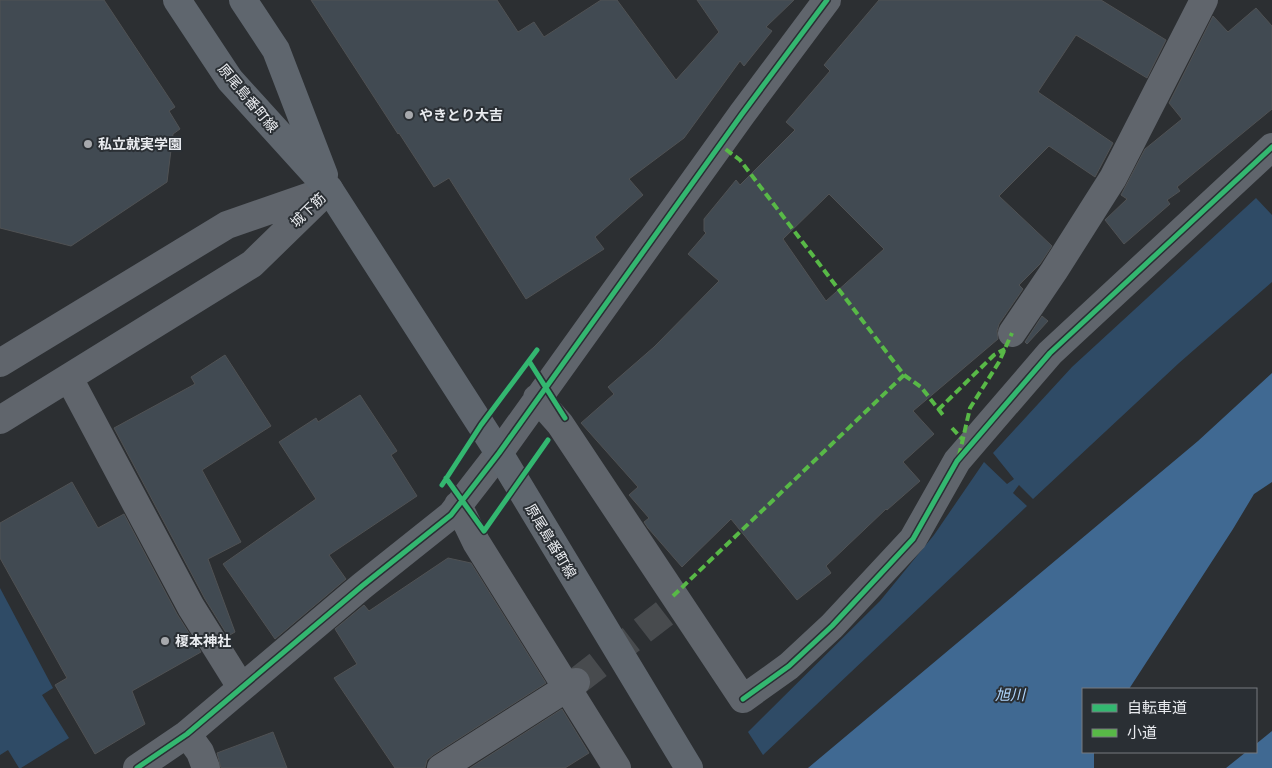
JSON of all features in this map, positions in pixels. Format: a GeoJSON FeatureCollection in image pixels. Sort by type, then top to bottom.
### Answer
{"type":"FeatureCollection","features":[{"type":"Feature","properties":{"kind":"main road","name":"原尾島番町線"},"geometry":{"type":"LineString","coordinates":[[177,0],[230,80],[329,189],[499,452],[688,766]]}},
{"type":"Feature","properties":{"kind":"main road","name":"原尾島番町線"},"geometry":{"type":"LineString","coordinates":[[243,0],[276,50],[329,189]]}},
{"type":"Feature","properties":{"kind":"street"},"geometry":{"type":"LineString","coordinates":[[137,768],[187,734],[362,586],[450,515],[499,452],[742,114],[827,0]]}},
{"type":"Feature","properties":{"kind":"street"},"geometry":{"type":"LineString","coordinates":[[1012,334],[1114,178],[1204,0]]}},
{"type":"Feature","properties":{"kind":"street"},"geometry":{"type":"LineString","coordinates":[[537,398],[560,424],[672,608],[743,699],[796,659],[832,626],[914,538],[957,461],[1050,353],[1272,147]]}},
{"type":"Feature","properties":{"kind":"street","name":"城下筋"},"geometry":{"type":"LineString","coordinates":[[0,363],[227,224],[329,189]]}},
{"type":"Feature","properties":{"kind":"street","name":"城下筋"},"geometry":{"type":"LineString","coordinates":[[0,420],[252,264],[329,189]]}},
{"type":"Feature","properties":{"kind":"street"},"geometry":{"type":"LineString","coordinates":[[69,378],[186,598],[241,687]]}},
{"type":"Feature","properties":{"kind":"street"},"geometry":{"type":"LineString","coordinates":[[458,505],[476,542],[572,686],[616,768]]}},
{"type":"Feature","properties":{"kind":"street"},"geometry":{"type":"LineString","coordinates":[[441,768],[572,686]]}},
{"type":"Feature","properties":{"kind":"street"},"geometry":{"type":"LineString","coordinates":[[187,734],[200,752],[206,768]]}},
{"type":"Feature","properties":{"kind":"shaded area"},"geometry":{"type":"Polygon","coordinates":[[[1256,198],[1272,215],[1272,282],[1179,363],[1033,499],[1019,485],[1013,493],[1027,506],[763,755],[748,732],[880,601],[934,535],[984,462],[1007,484],[1014,479],[993,453],[1072,367],[1256,198]]]}},
{"type":"Feature","properties":{"kind":"shaded area"},"geometry":{"type":"Polygon","coordinates":[[[0,588],[53,688],[42,695],[69,738],[21,768],[19,768],[8,750],[0,755],[0,588]]]}},
{"type":"Feature","properties":{"kind":"water","name":"旭川"},"geometry":{"type":"Polygon","coordinates":[[[1272,373],[1272,482],[1254,494],[1130,688],[1082,688],[1082,753],[1094,753],[1094,768],[808,768],[1198,441],[1272,373]]]}},
{"type":"Feature","properties":{"kind":"water"},"geometry":{"type":"Polygon","coordinates":[[[1272,731],[1272,768],[1226,768],[1245,753],[1257,753],[1257,743],[1272,731]]]}},
{"type":"Feature","properties":{"kind":"building","name":"私立就実学園"},"geometry":{"type":"Polygon","coordinates":[[[0,0],[104,0],[175,107],[169,111],[180,129],[173,134],[167,182],[71,246],[0,228],[0,0]]]}},
{"type":"Feature","properties":{"kind":"building"},"geometry":{"type":"Polygon","coordinates":[[[311,0],[497,0],[518,32],[534,22],[544,37],[601,0],[617,0],[676,80],[719,32],[697,0],[794,0],[766,27],[772,31],[744,66],[740,61],[684,138],[629,179],[643,195],[595,237],[604,249],[526,299],[449,178],[434,187],[311,0]]]}},
{"type":"Feature","properties":{"kind":"building"},"geometry":{"type":"Polygon","coordinates":[[[879,0],[1101,0],[1166,40],[1147,78],[1076,35],[1038,92],[1113,143],[1095,177],[1049,146],[999,196],[1052,246],[1040,264],[1019,285],[1023,289],[999,324],[997,331],[998,339],[913,411],[934,434],[903,462],[920,481],[886,509],[826,566],[831,573],[797,600],[731,519],[682,567],[648,528],[644,522],[649,518],[629,495],[638,487],[581,423],[614,394],[608,387],[654,347],[719,281],[688,254],[706,233],[704,231],[704,219],[736,180],[740,185],[795,130],[786,122],[830,71],[824,65],[879,0]],[[829,194],[783,239],[826,301],[884,249],[829,194]]]}},
{"type":"Feature","properties":{"kind":"building"},"geometry":{"type":"Polygon","coordinates":[[[1256,8],[1272,26],[1272,109],[1177,187],[1180,191],[1167,200],[1170,204],[1124,244],[1105,220],[1127,199],[1121,195],[1145,149],[1182,119],[1169,103],[1213,16],[1228,32],[1256,8]]]}},
{"type":"Feature","properties":{"kind":"building"},"geometry":{"type":"Polygon","coordinates":[[[1042,316],[1048,321],[1027,344],[1025,342],[1042,316]]]}},
{"type":"Feature","properties":{"kind":"building"},"geometry":{"type":"Polygon","coordinates":[[[225,355],[271,426],[202,470],[241,542],[208,559],[235,632],[228,636],[205,599],[114,428],[195,384],[191,377],[225,355]]]}},
{"type":"Feature","properties":{"kind":"building"},"geometry":{"type":"Polygon","coordinates":[[[360,395],[397,451],[391,455],[417,496],[329,555],[346,579],[275,639],[223,564],[316,499],[279,442],[316,418],[318,422],[360,395]]]}},
{"type":"Feature","properties":{"kind":"building"},"geometry":{"type":"Polygon","coordinates":[[[72,482],[98,528],[124,514],[177,614],[201,652],[132,691],[145,724],[95,754],[55,685],[67,678],[0,558],[0,523],[72,482]]]}},
{"type":"Feature","properties":{"kind":"building"},"geometry":{"type":"Polygon","coordinates":[[[448,558],[471,563],[546,683],[433,755],[427,760],[425,768],[395,768],[334,678],[357,664],[335,629],[364,605],[369,611],[448,558]]]}},
{"type":"Feature","properties":{"kind":"building"},"geometry":{"type":"Polygon","coordinates":[[[562,709],[589,753],[565,768],[470,768],[562,709]]]}},
{"type":"Feature","properties":{"kind":"building"},"geometry":{"type":"Polygon","coordinates":[[[273,732],[287,768],[221,768],[217,753],[273,732]]]}},
{"type":"Feature","properties":{"kind":"tunnel"},"geometry":{"type":"LineString","coordinates":[[576,682],[665,613]]}},
{"type":"Feature","properties":{"kind":"marked path"},"geometry":{"type":"LineString","coordinates":[[673,596],[904,375],[740,160],[720,145]]}},
{"type":"Feature","properties":{"kind":"marked path"},"geometry":{"type":"LineString","coordinates":[[959,456],[970,408],[999,362],[1012,333]]}},
{"type":"Feature","properties":{"kind":"marked path"},"geometry":{"type":"LineString","coordinates":[[938,410],[994,355],[1005,349]]}},
{"type":"Feature","properties":{"kind":"marked path"},"geometry":{"type":"LineString","coordinates":[[904,375],[921,387],[943,415]]}},
{"type":"Feature","properties":{"kind":"marked path"},"geometry":{"type":"LineString","coordinates":[[952,428],[963,440]]}},
{"type":"Feature","properties":{"kind":"cycle path"},"geometry":{"type":"LineString","coordinates":[[137,768],[187,734],[362,586],[451,515],[499,453],[742,114],[827,0]]}},
{"type":"Feature","properties":{"kind":"cycle path"},"geometry":{"type":"LineString","coordinates":[[743,699],[789,666],[832,626],[913,539],[957,461],[1050,353],[1272,147]]}},
{"type":"Feature","properties":{"kind":"cycle path"},"geometry":{"type":"LineString","coordinates":[[442,485],[481,425],[537,350]]}},
{"type":"Feature","properties":{"kind":"cycle path"},"geometry":{"type":"LineString","coordinates":[[529,361],[565,418]]}},
{"type":"Feature","properties":{"kind":"cycle path"},"geometry":{"type":"LineString","coordinates":[[446,478],[484,531],[548,440]]}},
{"type":"Feature","properties":{"kind":"place","name":"やきとり大吉"},"geometry":{"type":"Point","coordinates":[409,115]}},
{"type":"Feature","properties":{"kind":"place","name":"私立就実学園"},"geometry":{"type":"Point","coordinates":[88,144]}},
{"type":"Feature","properties":{"kind":"place","name":"榎本神社"},"geometry":{"type":"Point","coordinates":[165,641]}}]}
